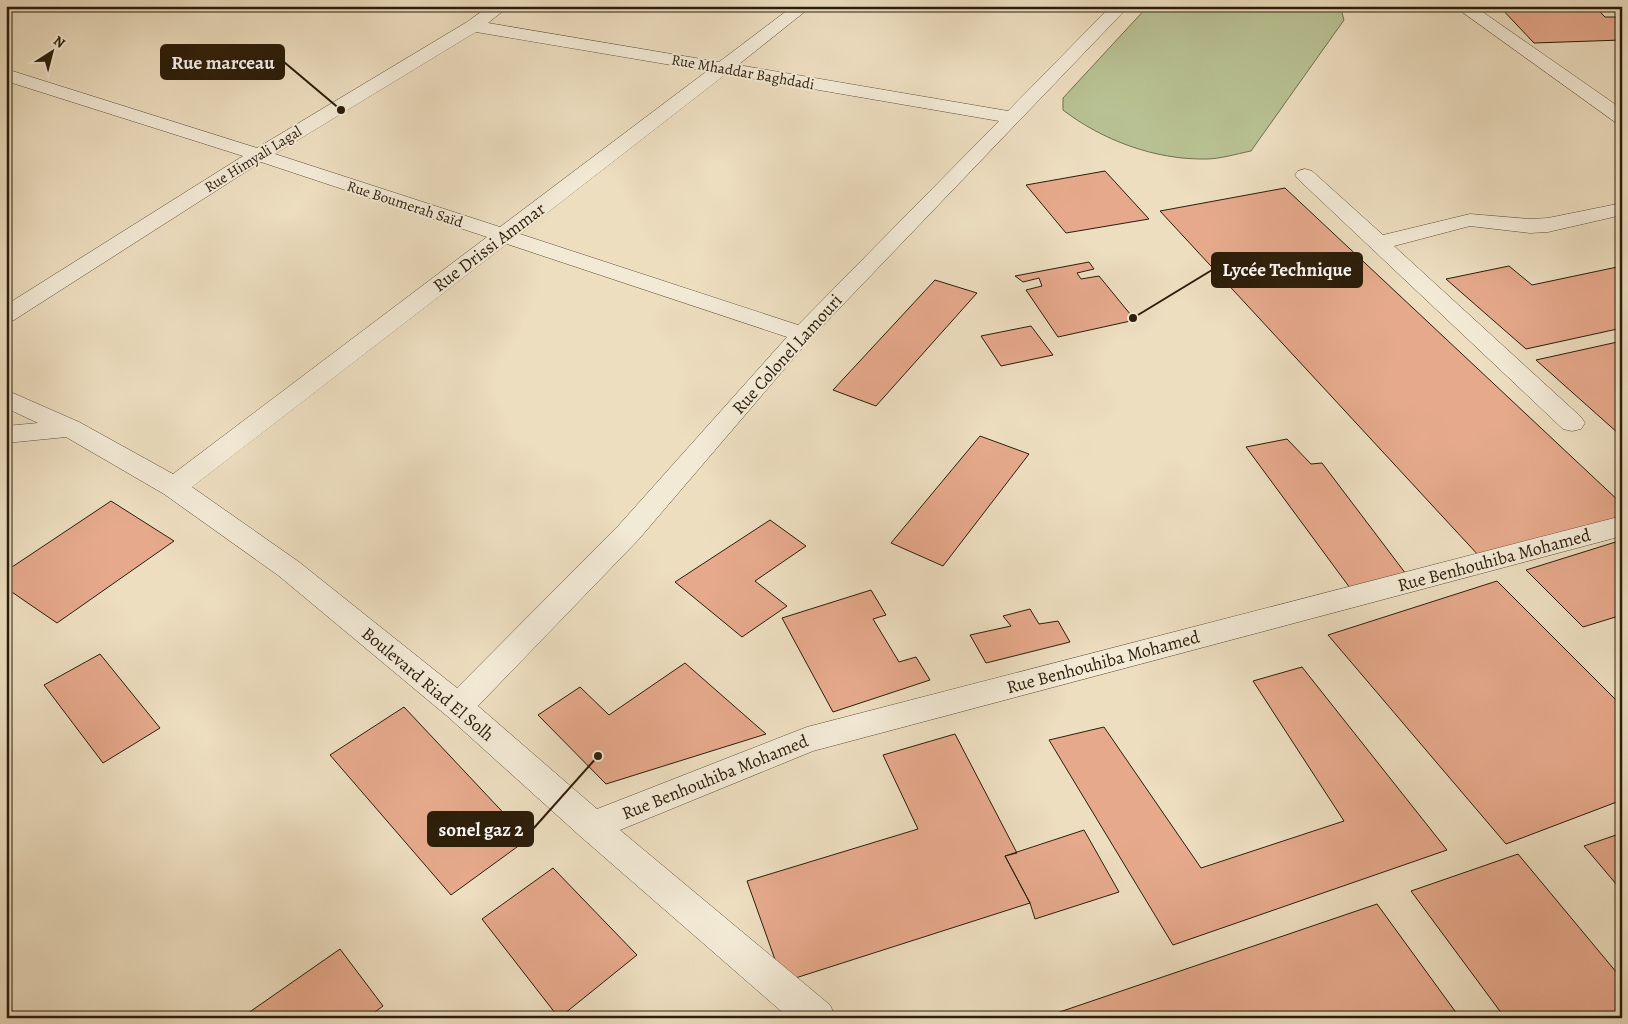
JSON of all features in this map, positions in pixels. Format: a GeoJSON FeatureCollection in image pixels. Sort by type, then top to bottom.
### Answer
{"type":"FeatureCollection","features":[{"type":"Feature","properties":{"kind":"street","name":"Rue Himyali Lagal"},"geometry":{"type":"LineString","coordinates":[[6,315],[259,155],[473,26],[501,6]]}},
{"type":"Feature","properties":{"kind":"street","name":"Rue Drissi Ammar"},"geometry":{"type":"LineString","coordinates":[[174,487],[804,6]]}},
{"type":"Feature","properties":{"kind":"street","name":"Rue Colonel Lamouri"},"geometry":{"type":"LineString","coordinates":[[458,707],[629,532],[802,334],[1121,6]]}},
{"type":"Feature","properties":{"kind":"street"},"geometry":{"type":"LineString","coordinates":[[1462,6],[1622,118]]}},
{"type":"Feature","properties":{"kind":"street","name":"Rue Mhaddar Baghdadi"},"geometry":{"type":"LineString","coordinates":[[473,26],[1012,117]]}},
{"type":"Feature","properties":{"kind":"street","name":"Rue Boumerah Saïd"},"geometry":{"type":"LineString","coordinates":[[6,75],[259,155],[802,334]]}},
{"type":"Feature","properties":{"kind":"street"},"geometry":{"type":"LineString","coordinates":[[1305,176],[1572,423]]}},
{"type":"Feature","properties":{"kind":"street"},"geometry":{"type":"LineString","coordinates":[[1379,243],[1470,220],[1530,226],[1622,209]]}},
{"type":"Feature","properties":{"kind":"street","name":"Boulevard Riad El Solh"},"geometry":{"type":"LineString","coordinates":[[6,398],[70,428],[174,487],[289,569],[458,707],[592,826],[817,1018]]}},
{"type":"Feature","properties":{"kind":"street"},"geometry":{"type":"LineString","coordinates":[[6,435],[70,428]]}},
{"type":"Feature","properties":{"kind":"street","name":"Rue Benhouhiba Mohamed"},"geometry":{"type":"LineString","coordinates":[[592,826],[807,740],[1622,526]]}},
{"type":"Feature","properties":{"kind":"green space"},"geometry":{"type":"Polygon","coordinates":[[[1148,6],[1338,6],[1341,9],[1344,20],[1251,151],[1217,158],[1187,158],[1149,152],[1130,146],[1078,121],[1063,110],[1063,98],[1148,6]]]}},
{"type":"Feature","properties":{"kind":"building"},"geometry":{"type":"Polygon","coordinates":[[[1499,6],[1594,6],[1605,17],[1622,17],[1622,40],[1534,43],[1499,6]]]}},
{"type":"Feature","properties":{"kind":"building"},"geometry":{"type":"Polygon","coordinates":[[[1105,171],[1149,219],[1066,233],[1026,185],[1105,171]]]}},
{"type":"Feature","properties":{"kind":"building"},"geometry":{"type":"Polygon","coordinates":[[[1285,188],[1622,504],[1622,520],[1480,557],[1160,211],[1285,188]]]}},
{"type":"Feature","properties":{"kind":"building"},"geometry":{"type":"Polygon","coordinates":[[[1089,262],[1094,269],[1077,273],[1081,279],[1099,276],[1135,320],[1058,337],[1026,290],[1042,286],[1039,278],[1023,282],[1015,276],[1089,262]]]}},
{"type":"Feature","properties":{"kind":"building"},"geometry":{"type":"Polygon","coordinates":[[[1509,266],[1532,285],[1622,266],[1622,328],[1526,349],[1446,279],[1509,266]]]}},
{"type":"Feature","properties":{"kind":"building"},"geometry":{"type":"Polygon","coordinates":[[[935,280],[977,293],[876,406],[833,390],[935,280]]]}},
{"type":"Feature","properties":{"kind":"building"},"geometry":{"type":"Polygon","coordinates":[[[1031,326],[1053,355],[1001,366],[981,336],[1031,326]]]}},
{"type":"Feature","properties":{"kind":"building"},"geometry":{"type":"Polygon","coordinates":[[[1622,341],[1622,433],[1619,434],[1536,360],[1622,341]]]}},
{"type":"Feature","properties":{"kind":"building"},"geometry":{"type":"Polygon","coordinates":[[[980,436],[1029,454],[943,566],[891,543],[980,436]]]}},
{"type":"Feature","properties":{"kind":"building"},"geometry":{"type":"Polygon","coordinates":[[[1287,439],[1311,464],[1322,463],[1406,574],[1350,588],[1246,447],[1287,439]]]}},
{"type":"Feature","properties":{"kind":"building"},"geometry":{"type":"Polygon","coordinates":[[[111,501],[174,541],[57,623],[6,588],[6,571],[111,501]]]}},
{"type":"Feature","properties":{"kind":"building"},"geometry":{"type":"Polygon","coordinates":[[[770,520],[806,546],[755,581],[787,606],[742,637],[675,582],[770,520]]]}},
{"type":"Feature","properties":{"kind":"building"},"geometry":{"type":"Polygon","coordinates":[[[1622,540],[1622,615],[1583,627],[1526,570],[1622,540]]]}},
{"type":"Feature","properties":{"kind":"building"},"geometry":{"type":"Polygon","coordinates":[[[1497,581],[1622,706],[1622,800],[1506,844],[1328,635],[1497,581]]]}},
{"type":"Feature","properties":{"kind":"building"},"geometry":{"type":"Polygon","coordinates":[[[871,590],[886,615],[873,619],[899,662],[916,657],[930,680],[833,712],[782,618],[871,590]]]}},
{"type":"Feature","properties":{"kind":"building"},"geometry":{"type":"Polygon","coordinates":[[[1030,609],[1039,624],[1058,621],[1070,642],[986,663],[970,635],[1011,626],[1003,616],[1030,609]]]}},
{"type":"Feature","properties":{"kind":"building"},"geometry":{"type":"Polygon","coordinates":[[[100,654],[160,728],[103,763],[44,685],[100,654]]]}},
{"type":"Feature","properties":{"kind":"building"},"geometry":{"type":"Polygon","coordinates":[[[685,663],[766,734],[606,784],[538,715],[580,687],[609,715],[685,663]]]}},
{"type":"Feature","properties":{"kind":"building"},"geometry":{"type":"Polygon","coordinates":[[[1302,667],[1447,850],[1173,945],[1049,740],[1104,727],[1201,868],[1344,821],[1253,681],[1302,667]]]}},
{"type":"Feature","properties":{"kind":"building"},"geometry":{"type":"Polygon","coordinates":[[[404,707],[528,839],[451,895],[330,755],[404,707]]]}},
{"type":"Feature","properties":{"kind":"building"},"geometry":{"type":"Polygon","coordinates":[[[955,734],[1017,853],[1005,856],[1030,903],[783,982],[747,881],[918,829],[883,755],[955,734]]]}},
{"type":"Feature","properties":{"kind":"building"},"geometry":{"type":"Polygon","coordinates":[[[1084,830],[1119,892],[1035,919],[1030,903],[1005,856],[1084,830]]]}},
{"type":"Feature","properties":{"kind":"building"},"geometry":{"type":"Polygon","coordinates":[[[1622,833],[1622,891],[1584,846],[1622,833]]]}},
{"type":"Feature","properties":{"kind":"building"},"geometry":{"type":"Polygon","coordinates":[[[1518,854],[1622,979],[1622,1018],[1505,1018],[1411,891],[1518,854]]]}},
{"type":"Feature","properties":{"kind":"building"},"geometry":{"type":"Polygon","coordinates":[[[553,868],[637,955],[559,1018],[482,919],[553,868]]]}},
{"type":"Feature","properties":{"kind":"building"},"geometry":{"type":"Polygon","coordinates":[[[1377,904],[1460,1018],[1042,1018],[1377,904]]]}},
{"type":"Feature","properties":{"kind":"building"},"geometry":{"type":"Polygon","coordinates":[[[340,949],[383,1006],[367,1018],[241,1018],[340,949]]]}},
{"type":"Feature","properties":{"kind":"place","name":"Rue marceau"},"geometry":{"type":"Point","coordinates":[341,110]}},
{"type":"Feature","properties":{"kind":"place","name":"Lycée Technique"},"geometry":{"type":"Point","coordinates":[1133,318]}},
{"type":"Feature","properties":{"kind":"place","name":"sonel gaz 2"},"geometry":{"type":"Point","coordinates":[598,756]}}]}
